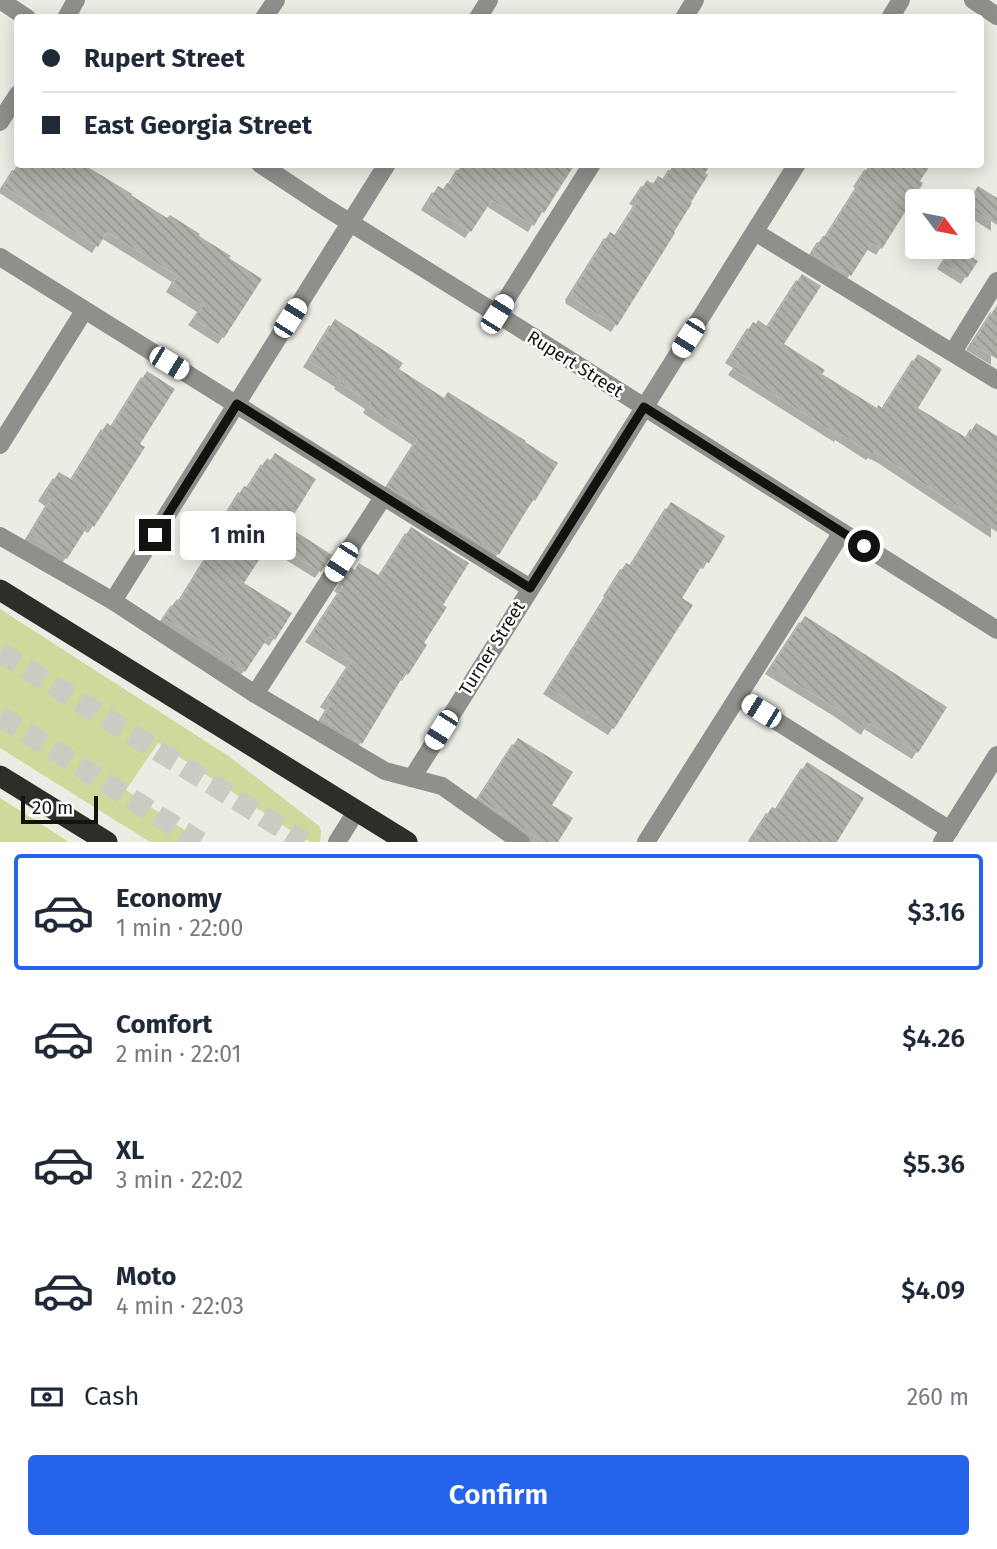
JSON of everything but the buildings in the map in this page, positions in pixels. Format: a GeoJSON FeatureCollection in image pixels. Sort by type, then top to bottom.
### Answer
{"type":"FeatureCollection","features":[{"type":"Feature","properties":{"kind":"highway"},"geometry":{"type":"LineString","coordinates":[[0,590],[407,842]]}},
{"type":"Feature","properties":{"kind":"highway"},"geometry":{"type":"LineString","coordinates":[[0,776],[107,842]]}},
{"type":"Feature","properties":{"kind":"street"},"geometry":{"type":"LineString","coordinates":[[0,0],[20,14]]}},
{"type":"Feature","properties":{"kind":"street"},"geometry":{"type":"LineString","coordinates":[[972,0],[997,16]]}},
{"type":"Feature","properties":{"kind":"street"},"geometry":{"type":"LineString","coordinates":[[0,122],[14,100]]}},
{"type":"Feature","properties":{"kind":"street","name":"Rupert Street"},"geometry":{"type":"LineString","coordinates":[[266,168],[997,630]]}},
{"type":"Feature","properties":{"kind":"street"},"geometry":{"type":"LineString","coordinates":[[113,601],[384,168]]}},
{"type":"Feature","properties":{"kind":"street"},"geometry":{"type":"LineString","coordinates":[[497,314],[589,168]]}},
{"type":"Feature","properties":{"kind":"street","name":"Turner Street"},"geometry":{"type":"LineString","coordinates":[[412,778],[795,168]]}},
{"type":"Feature","properties":{"kind":"street"},"geometry":{"type":"LineString","coordinates":[[755,232],[997,380]]}},
{"type":"Feature","properties":{"kind":"street"},"geometry":{"type":"LineString","coordinates":[[0,257],[530,588]]}},
{"type":"Feature","properties":{"kind":"street"},"geometry":{"type":"LineString","coordinates":[[953,352],[997,281]]}},
{"type":"Feature","properties":{"kind":"street"},"geometry":{"type":"LineString","coordinates":[[0,445],[85,311]]}},
{"type":"Feature","properties":{"kind":"street"},"geometry":{"type":"LineString","coordinates":[[255,694],[384,496]]}},
{"type":"Feature","properties":{"kind":"street"},"geometry":{"type":"LineString","coordinates":[[646,842],[842,531]]}},
{"type":"Feature","properties":{"kind":"street"},"geometry":{"type":"LineString","coordinates":[[0,536],[113,601],[255,694],[385,771],[442,786],[521,842]]}},
{"type":"Feature","properties":{"kind":"street"},"geometry":{"type":"LineString","coordinates":[[738,697],[946,836],[997,755]]}},
{"type":"Feature","properties":{"kind":"street"},"geometry":{"type":"LineString","coordinates":[[337,842],[356,810]]}},
{"type":"Feature","properties":{"kind":"green space"},"geometry":{"type":"Polygon","coordinates":[[[0,609],[230,757],[319,826],[320,842],[302,838],[158,743],[126,790],[202,842],[150,842],[0,748],[0,609]]]}},
{"type":"Feature","properties":{"kind":"green space"},"geometry":{"type":"Polygon","coordinates":[[[0,798],[69,842],[0,842],[0,798]]]}},
{"type":"Feature","properties":{"kind":"tunnel"},"geometry":{"type":"LineString","coordinates":[[0,652],[304,842]]}},
{"type":"Feature","properties":{"kind":"tunnel"},"geometry":{"type":"LineString","coordinates":[[0,716],[200,842]]}},
{"type":"Feature","properties":{"kind":"route"},"geometry":{"type":"LineString","coordinates":[[155,535],[237,404],[530,588],[644,407],[864,546]]}}]}
